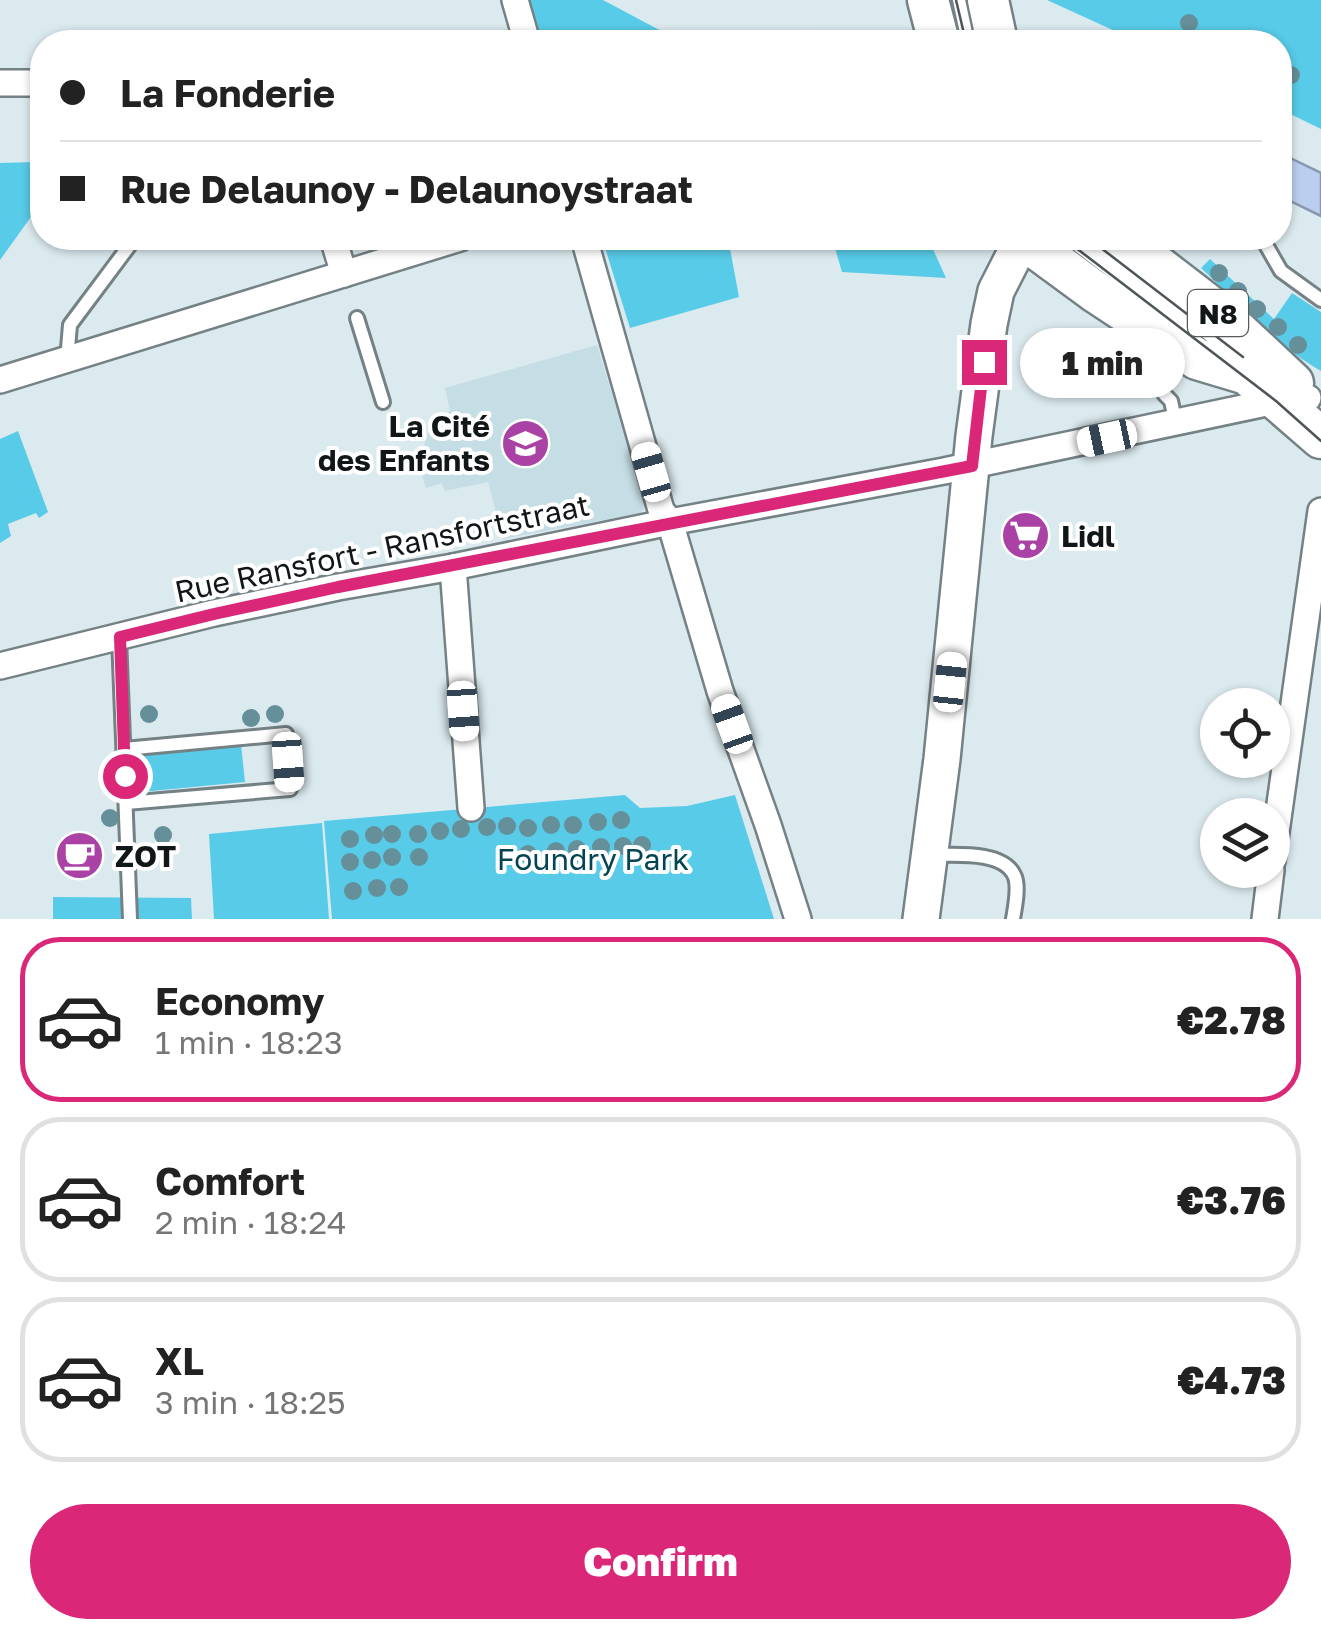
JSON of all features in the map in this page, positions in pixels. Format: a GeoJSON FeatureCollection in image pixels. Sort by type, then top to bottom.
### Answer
{"type":"FeatureCollection","features":[{"type":"Feature","properties":{"kind":"main road"},"geometry":{"type":"LineString","coordinates":[[928,0],[936,30]]}},
{"type":"Feature","properties":{"kind":"main road","name":"N8"},"geometry":{"type":"LineString","coordinates":[[1039,250],[1197,359],[1247,374],[1299,402]]}},
{"type":"Feature","properties":{"kind":"main road","name":"N8"},"geometry":{"type":"LineString","coordinates":[[1137,250],[1216,310],[1299,402],[1321,438]]}},
{"type":"Feature","properties":{"kind":"street"},"geometry":{"type":"LineString","coordinates":[[514,0],[523,30]]}},
{"type":"Feature","properties":{"kind":"street"},"geometry":{"type":"LineString","coordinates":[[0,82],[30,83]]}},
{"type":"Feature","properties":{"kind":"street"},"geometry":{"type":"LineString","coordinates":[[337,250],[347,283]]}},
{"type":"Feature","properties":{"kind":"street"},"geometry":{"type":"LineString","coordinates":[[0,380],[347,283],[430,250]]}},
{"type":"Feature","properties":{"kind":"street"},"geometry":{"type":"LineString","coordinates":[[587,250],[661,510],[670,522],[720,691],[798,919]]}},
{"type":"Feature","properties":{"kind":"street"},"geometry":{"type":"LineString","coordinates":[[921,919],[990,324],[996,290],[1016,250]]}},
{"type":"Feature","properties":{"kind":"street","name":"Rue Ransfort - Ransfortstraat"},"geometry":{"type":"LineString","coordinates":[[0,666],[302,594],[1299,402]]}},
{"type":"Feature","properties":{"kind":"street"},"geometry":{"type":"LineString","coordinates":[[1281,798],[1321,511]]}},
{"type":"Feature","properties":{"kind":"street"},"geometry":{"type":"LineString","coordinates":[[452,566],[471,808]]}},
{"type":"Feature","properties":{"kind":"street"},"geometry":{"type":"LineString","coordinates":[[1265,919],[1269,888]]}},
{"type":"Feature","properties":{"kind":"lane"},"geometry":{"type":"LineString","coordinates":[[67,360],[70,324],[126,250]]}},
{"type":"Feature","properties":{"kind":"lane"},"geometry":{"type":"LineString","coordinates":[[1084,250],[1247,374]]}},
{"type":"Feature","properties":{"kind":"lane"},"geometry":{"type":"LineString","coordinates":[[1100,250],[1299,402]]}},
{"type":"Feature","properties":{"kind":"lane"},"geometry":{"type":"LineString","coordinates":[[1269,250],[1280,271],[1321,300]]}},
{"type":"Feature","properties":{"kind":"lane"},"geometry":{"type":"LineString","coordinates":[[358,318],[383,402]]}},
{"type":"Feature","properties":{"kind":"lane"},"geometry":{"type":"LineString","coordinates":[[1132,375],[1122,363],[1126,330],[1134,318]]}},
{"type":"Feature","properties":{"kind":"lane"},"geometry":{"type":"LineString","coordinates":[[1164,394],[1171,401],[1176,424]]}},
{"type":"Feature","properties":{"kind":"lane"},"geometry":{"type":"LineString","coordinates":[[120,637],[130,919]]}},
{"type":"Feature","properties":{"kind":"lane"},"geometry":{"type":"LineString","coordinates":[[124,749],[286,734],[290,789],[126,803]]}},
{"type":"Feature","properties":{"kind":"lane"},"geometry":{"type":"LineString","coordinates":[[928,855],[988,856],[1006,865],[1016,878],[1013,919]]}},
{"type":"Feature","properties":{"kind":"shaded area"},"geometry":{"type":"Polygon","coordinates":[[[1292,159],[1321,173],[1321,216],[1292,202],[1292,159]]]}},
{"type":"Feature","properties":{"kind":"shaded area","name":"La Cité des Enfants"},"geometry":{"type":"Polygon","coordinates":[[[597,345],[646,505],[641,513],[503,539],[488,482],[445,491],[442,483],[426,488],[418,462],[432,423],[450,411],[445,388],[597,345]]]}},
{"type":"Feature","properties":{"kind":"green space"},"geometry":{"type":"Polygon","coordinates":[[[528,0],[603,0],[659,30],[538,30],[528,0]]]}},
{"type":"Feature","properties":{"kind":"green space"},"geometry":{"type":"Polygon","coordinates":[[[1047,0],[1321,0],[1321,129],[1292,115],[1292,30],[1113,30],[1047,0]]]}},
{"type":"Feature","properties":{"kind":"green space"},"geometry":{"type":"Polygon","coordinates":[[[30,162],[30,218],[0,260],[0,163],[30,162]]]}},
{"type":"Feature","properties":{"kind":"green space"},"geometry":{"type":"Polygon","coordinates":[[[606,250],[730,250],[739,297],[630,328],[606,250]]]}},
{"type":"Feature","properties":{"kind":"green space"},"geometry":{"type":"Polygon","coordinates":[[[836,250],[933,250],[946,278],[842,272],[836,250]]]}},
{"type":"Feature","properties":{"kind":"green space"},"geometry":{"type":"Polygon","coordinates":[[[1210,259],[1274,319],[1292,293],[1321,312],[1321,371],[1273,336],[1201,268],[1210,259]]]}},
{"type":"Feature","properties":{"kind":"green space"},"geometry":{"type":"Polygon","coordinates":[[[18,431],[48,512],[39,518],[36,513],[8,524],[11,536],[0,543],[0,439],[18,431]]]}},
{"type":"Feature","properties":{"kind":"green space"},"geometry":{"type":"Polygon","coordinates":[[[241,744],[245,782],[141,792],[137,754],[241,744]]]}},
{"type":"Feature","properties":{"kind":"green space","name":"Foundry Park"},"geometry":{"type":"Polygon","coordinates":[[[625,795],[640,808],[687,806],[735,795],[774,919],[332,919],[324,821],[625,795]]]}},
{"type":"Feature","properties":{"kind":"green space"},"geometry":{"type":"Polygon","coordinates":[[[322,823],[329,919],[214,919],[209,834],[322,823]]]}},
{"type":"Feature","properties":{"kind":"green space"},"geometry":{"type":"Polygon","coordinates":[[[53,897],[191,898],[192,919],[53,919],[53,897]]]}},
{"type":"Feature","properties":{"kind":"pier"},"geometry":{"type":"Polygon","coordinates":[[[824,0],[968,0],[1030,30],[801,30],[814,23],[824,0]]]}},
{"type":"Feature","properties":{"kind":"tram line"},"geometry":{"type":"LineString","coordinates":[[956,0],[963,30]]}},
{"type":"Feature","properties":{"kind":"tram line"},"geometry":{"type":"LineString","coordinates":[[1079,250],[1276,401],[1321,441]]}},
{"type":"Feature","properties":{"kind":"tram line"},"geometry":{"type":"LineString","coordinates":[[1104,250],[1243,357]]}},
{"type":"Feature","properties":{"kind":"place","name":"La Cité des Enfants"},"geometry":{"type":"Point","coordinates":[525,443]}},
{"type":"Feature","properties":{"kind":"place","name":"Lidl"},"geometry":{"type":"Point","coordinates":[1026,536]}},
{"type":"Feature","properties":{"kind":"place","name":"ZOT"},"geometry":{"type":"Point","coordinates":[80,856]}},
{"type":"Feature","properties":{"kind":"route"},"geometry":{"type":"LineString","coordinates":[[125,776],[120,637],[338,587],[972,466],[984,362]]}}]}
